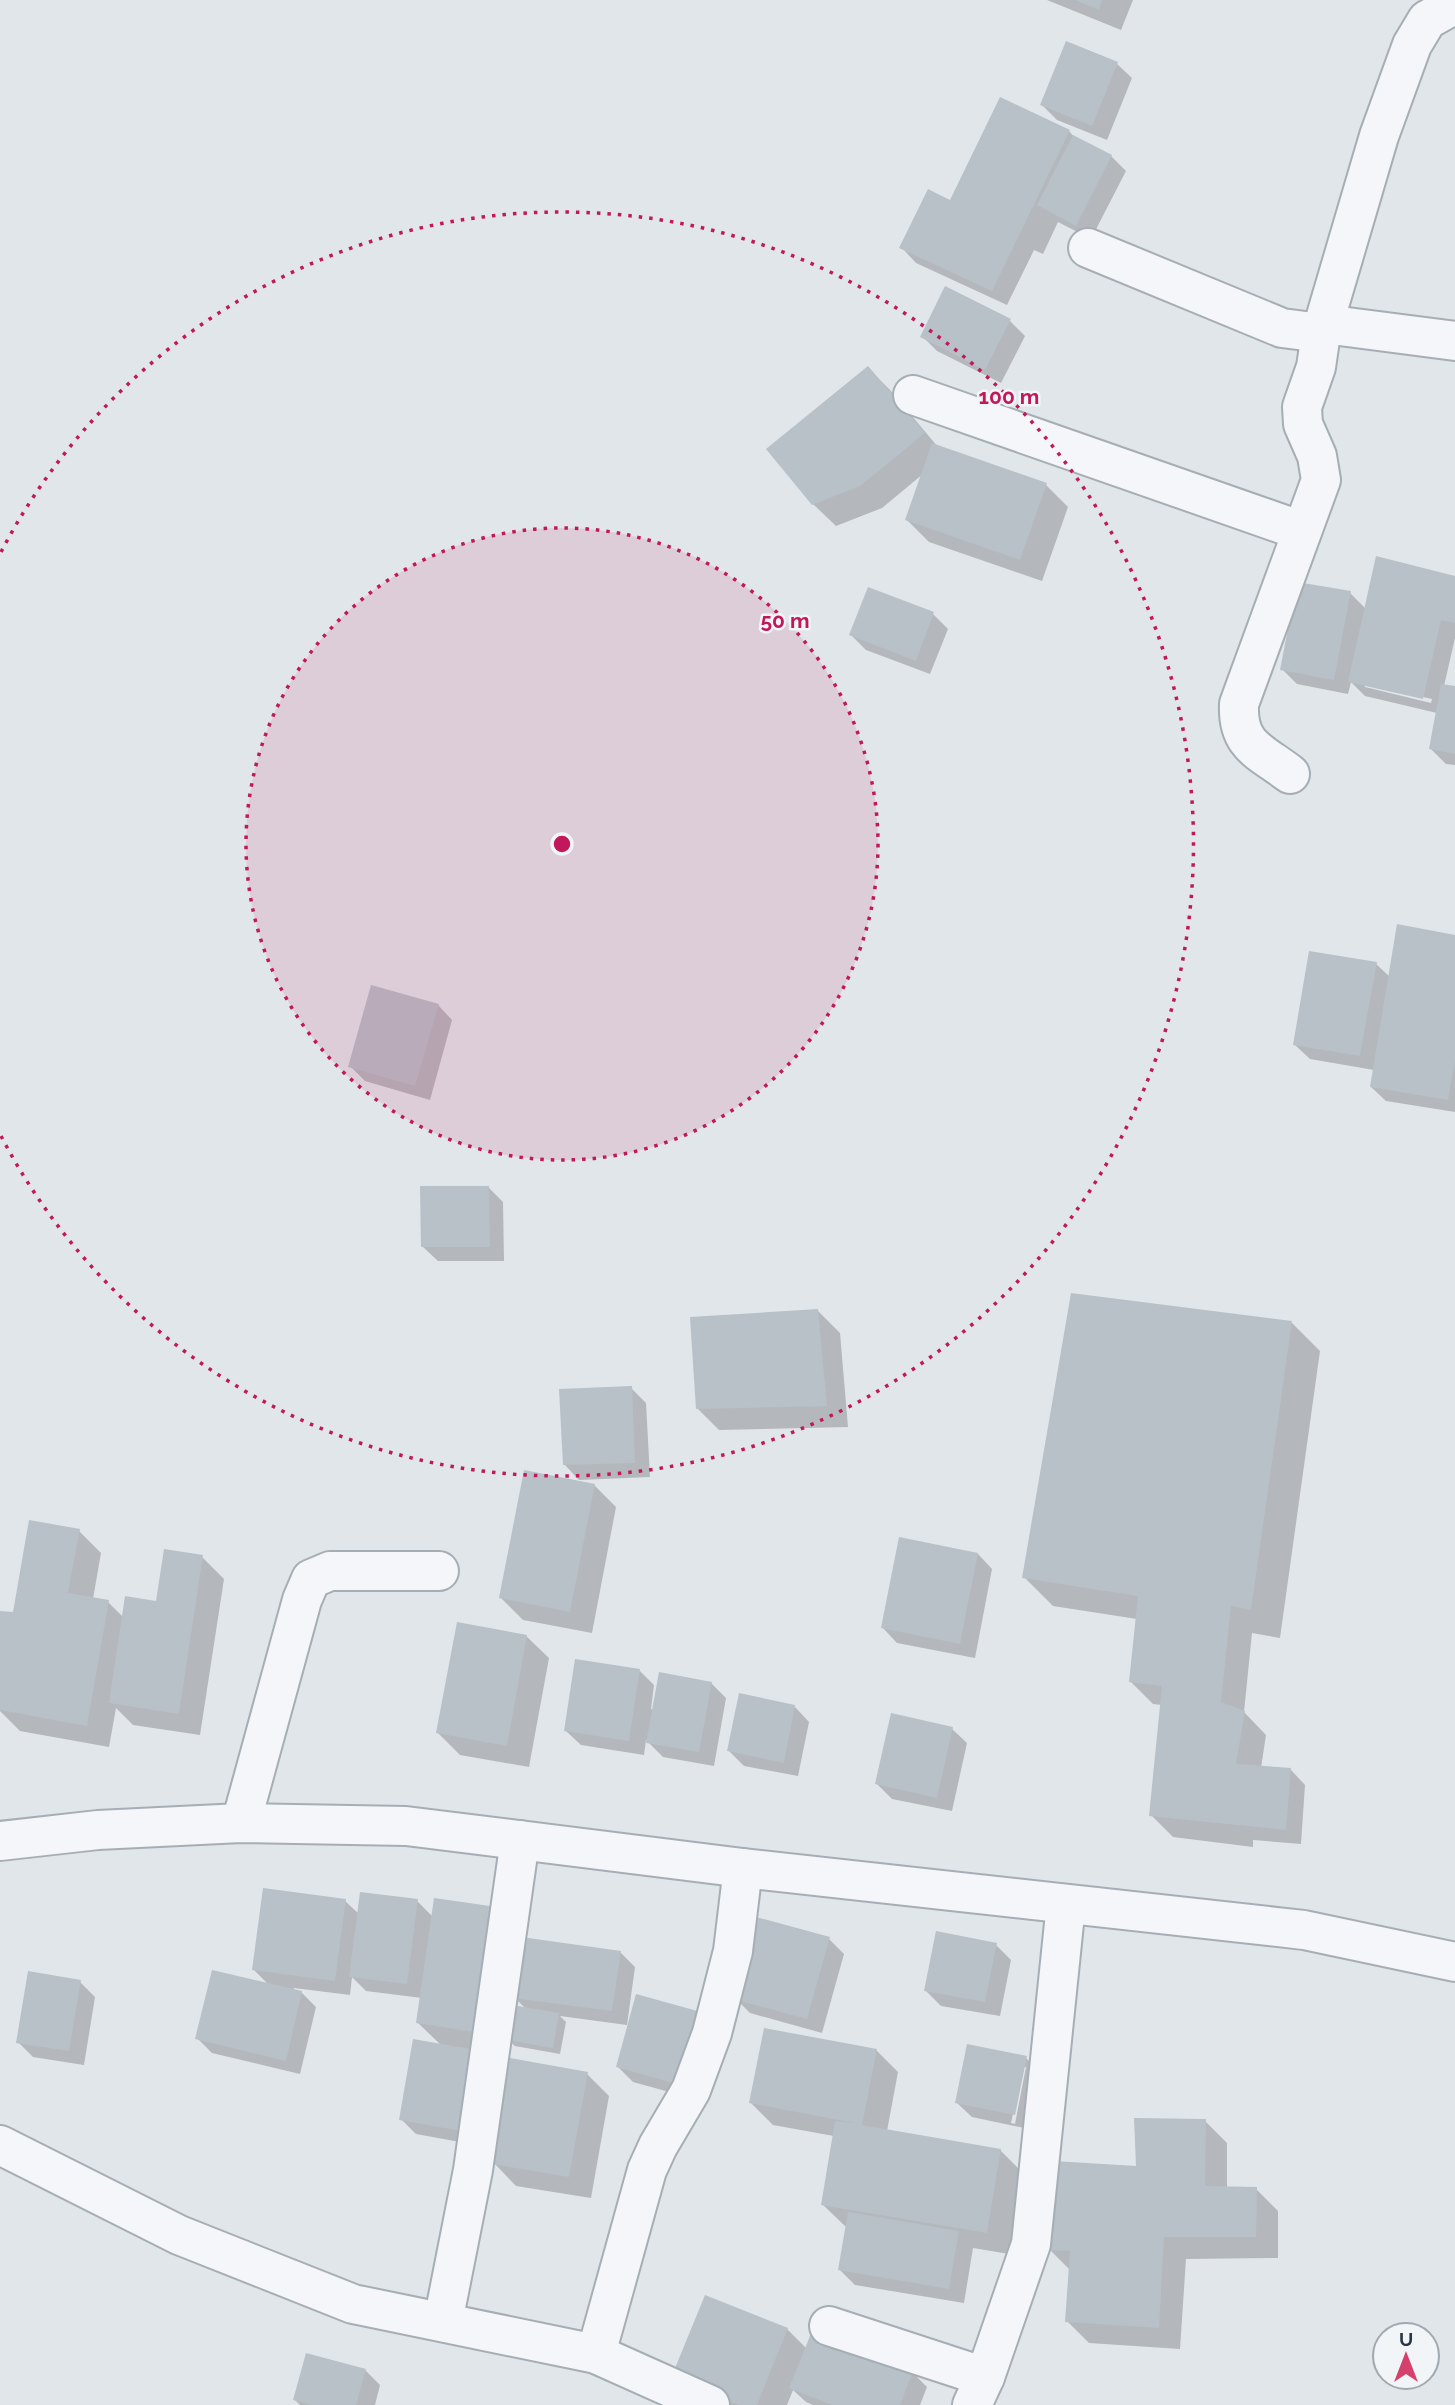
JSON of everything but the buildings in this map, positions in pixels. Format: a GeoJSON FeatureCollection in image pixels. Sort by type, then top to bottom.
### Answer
{"type":"FeatureCollection","features":[{"type":"Feature","properties":{"kind":"street"},"geometry":{"type":"LineString","coordinates":[[1290,774],[1245,740],[1238,723],[1239,704],[1321,480],[1317,456],[1303,424],[1302,407],[1316,367],[1323,328],[1379,136],[1412,45],[1427,20],[1455,4]]}},
{"type":"Feature","properties":{"kind":"street"},"geometry":{"type":"LineString","coordinates":[[1088,248],[1282,328],[1323,328],[1455,341]]}},
{"type":"Feature","properties":{"kind":"street"},"geometry":{"type":"LineString","coordinates":[[914,395],[1302,531]]}},
{"type":"Feature","properties":{"kind":"street"},"geometry":{"type":"LineString","coordinates":[[241,1823],[302,1600],[311,1579],[330,1571],[439,1571]]}},
{"type":"Feature","properties":{"kind":"street"},"geometry":{"type":"LineString","coordinates":[[0,1841],[98,1830],[241,1823],[406,1826],[743,1868],[1304,1930],[1455,1962]]}},
{"type":"Feature","properties":{"kind":"street"},"geometry":{"type":"LineString","coordinates":[[443,2322],[473,2170],[520,1840]]}},
{"type":"Feature","properties":{"kind":"street"},"geometry":{"type":"LineString","coordinates":[[596,2354],[647,2170],[691,2090],[712,2033],[733,1951],[743,1868]]}},
{"type":"Feature","properties":{"kind":"street"},"geometry":{"type":"LineString","coordinates":[[829,2326],[978,2391],[1031,2244],[1066,1904]]}},
{"type":"Feature","properties":{"kind":"street"},"geometry":{"type":"LineString","coordinates":[[0,2145],[179,2235],[353,2304],[596,2354],[710,2405]]}}]}
